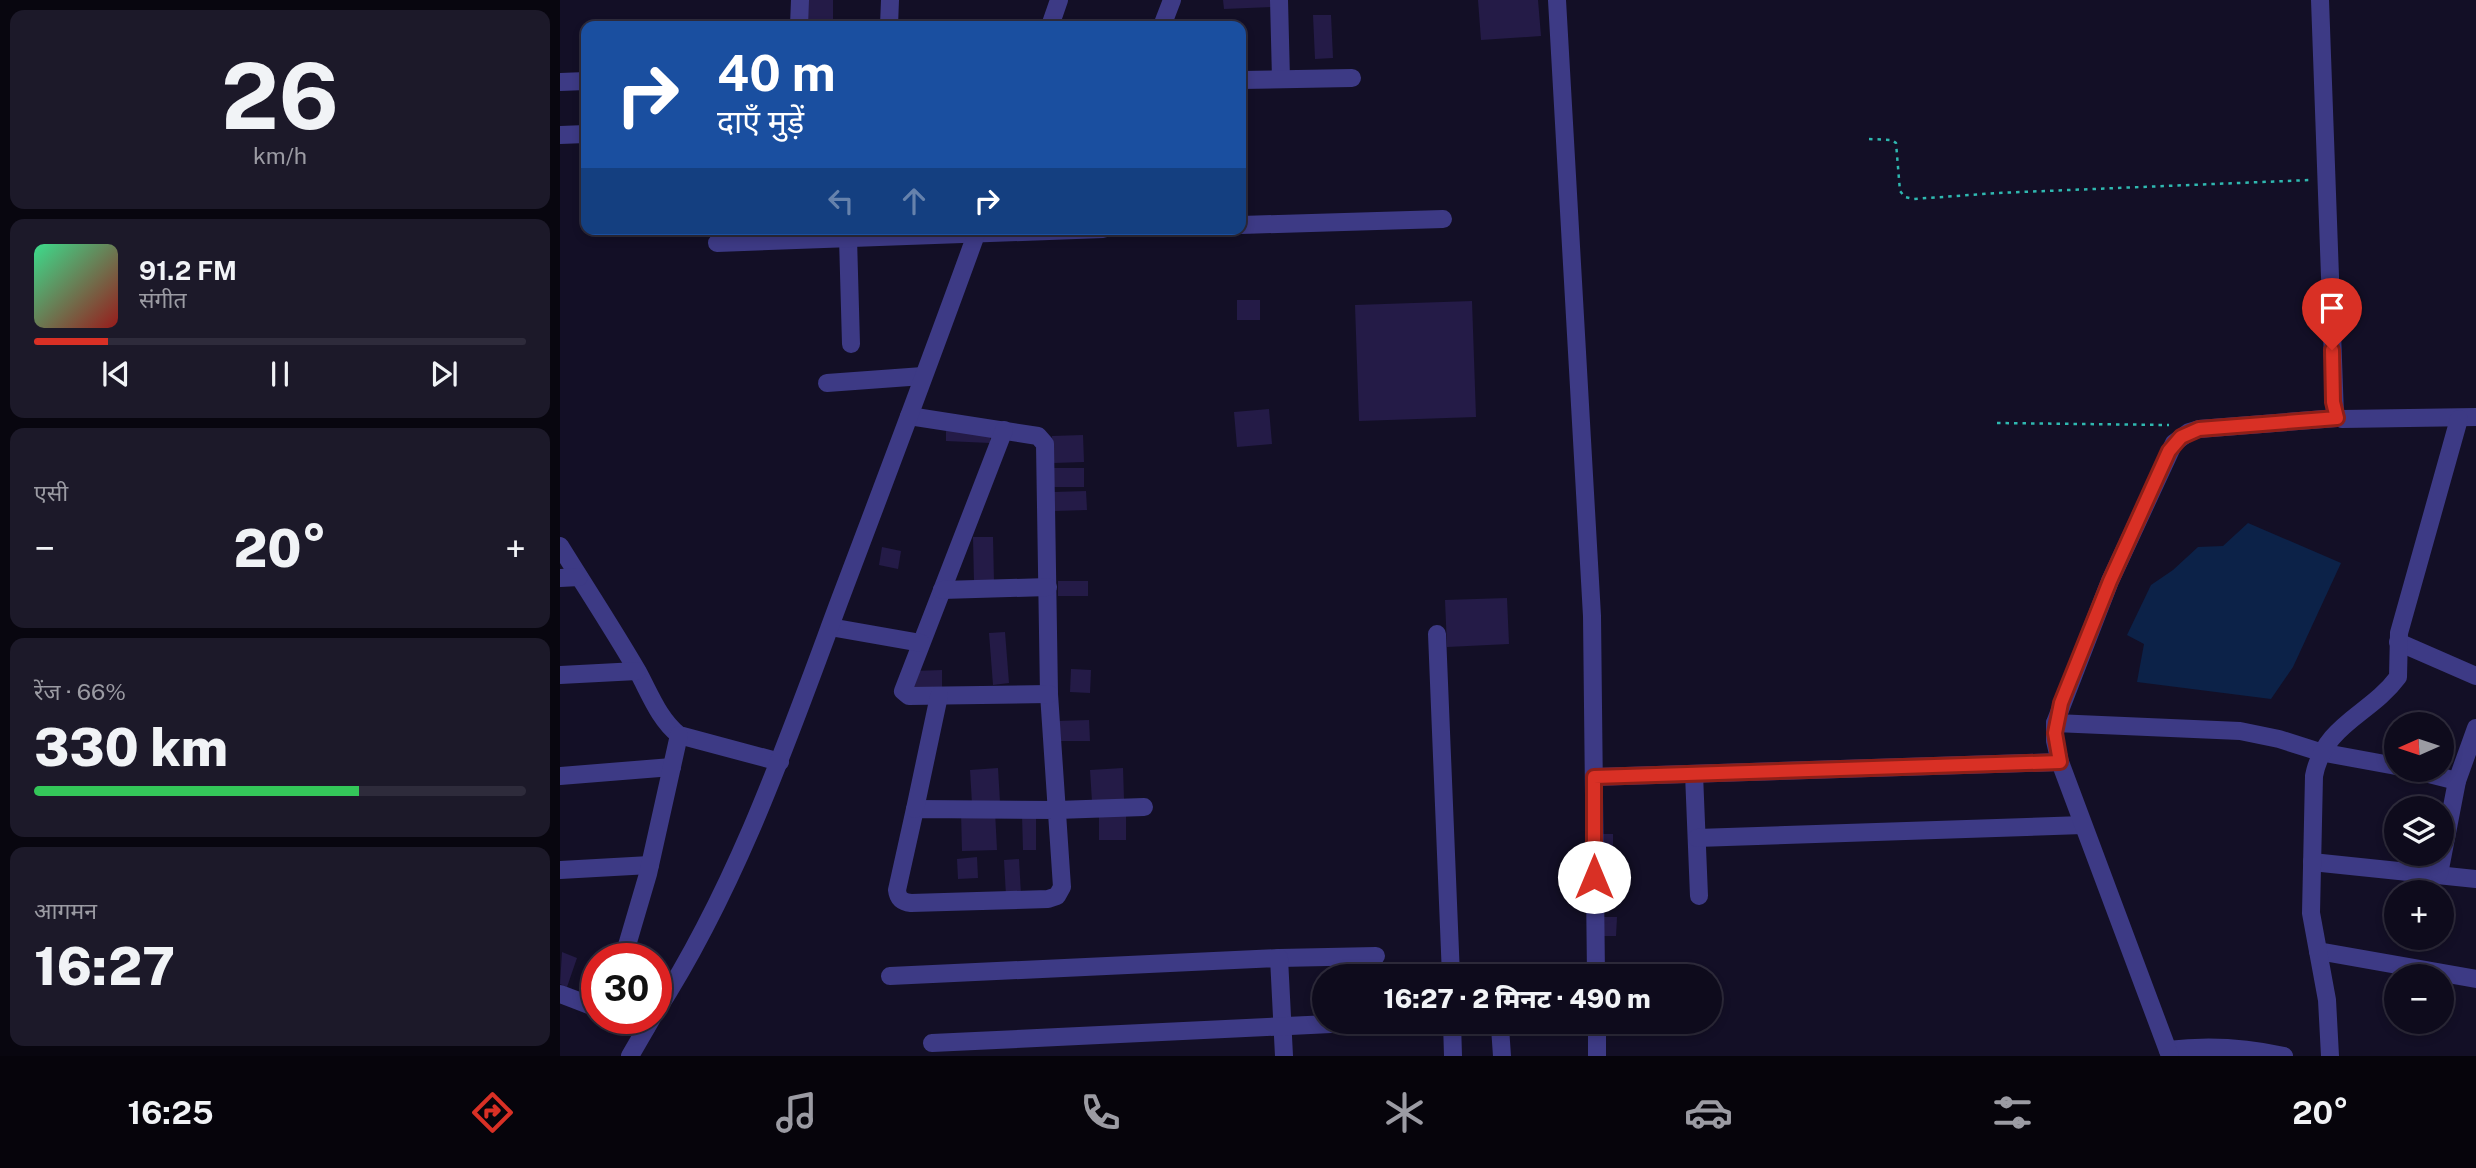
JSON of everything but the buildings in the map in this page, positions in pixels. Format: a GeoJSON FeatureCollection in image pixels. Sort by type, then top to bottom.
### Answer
{"type":"FeatureCollection","features":[{"type":"Feature","properties":{"kind":"street"},"geometry":{"type":"LineString","coordinates":[[799,21],[800,0]]}},
{"type":"Feature","properties":{"kind":"street"},"geometry":{"type":"LineString","coordinates":[[889,21],[890,0]]}},
{"type":"Feature","properties":{"kind":"street"},"geometry":{"type":"LineString","coordinates":[[1052,21],[1059,0]]}},
{"type":"Feature","properties":{"kind":"street"},"geometry":{"type":"LineString","coordinates":[[1164,21],[1172,0]]}},
{"type":"Feature","properties":{"kind":"street"},"geometry":{"type":"LineString","coordinates":[[1279,0],[1281,79]]}},
{"type":"Feature","properties":{"kind":"street"},"geometry":{"type":"LineString","coordinates":[[1557,0],[1592,615],[1596,964]]}},
{"type":"Feature","properties":{"kind":"street"},"geometry":{"type":"LineString","coordinates":[[2320,0],[2333,402],[2337,418]]}},
{"type":"Feature","properties":{"kind":"street"},"geometry":{"type":"LineString","coordinates":[[1246,79],[1352,78]]}},
{"type":"Feature","properties":{"kind":"street"},"geometry":{"type":"LineString","coordinates":[[560,82],[581,81]]}},
{"type":"Feature","properties":{"kind":"street"},"geometry":{"type":"LineString","coordinates":[[560,135],[581,134]]}},
{"type":"Feature","properties":{"kind":"street"},"geometry":{"type":"LineString","coordinates":[[1246,225],[1443,219]]}},
{"type":"Feature","properties":{"kind":"street"},"geometry":{"type":"LineString","coordinates":[[718,243],[789,235]]}},
{"type":"Feature","properties":{"kind":"street"},"geometry":{"type":"LineString","coordinates":[[810,235],[848,238],[903,235]]}},
{"type":"Feature","properties":{"kind":"street"},"geometry":{"type":"LineString","coordinates":[[672,988],[729,881],[780,762],[976,235]]}},
{"type":"Feature","properties":{"kind":"street"},"geometry":{"type":"LineString","coordinates":[[848,238],[851,344]]}},
{"type":"Feature","properties":{"kind":"street"},"geometry":{"type":"LineString","coordinates":[[827,383],[923,376]]}},
{"type":"Feature","properties":{"kind":"street"},"geometry":{"type":"LineString","coordinates":[[909,416],[1038,436],[1045,444],[1049,694],[1062,887],[1057,896],[1026,901],[911,904],[900,899],[897,890],[939,696]]}},
{"type":"Feature","properties":{"kind":"street"},"geometry":{"type":"LineString","coordinates":[[2284,1056],[2254,1049],[2220,1046],[2169,1053],[2060,762],[2055,741],[2055,723],[2110,581],[2163,463],[2174,443],[2186,433],[2214,427],[2337,418],[2468,418],[2401,626],[2398,642],[2399,677],[2374,702],[2339,730],[2320,752],[2314,776],[2312,913],[2327,1000],[2330,1056]]}},
{"type":"Feature","properties":{"kind":"street"},"geometry":{"type":"LineString","coordinates":[[1004,430],[903,688],[904,694],[1049,694]]}},
{"type":"Feature","properties":{"kind":"street"},"geometry":{"type":"LineString","coordinates":[[560,547],[663,718],[679,735],[780,762]]}},
{"type":"Feature","properties":{"kind":"street"},"geometry":{"type":"LineString","coordinates":[[560,578],[579,577]]}},
{"type":"Feature","properties":{"kind":"street"},"geometry":{"type":"LineString","coordinates":[[942,590],[1048,587]]}},
{"type":"Feature","properties":{"kind":"street"},"geometry":{"type":"LineString","coordinates":[[830,627],[921,643]]}},
{"type":"Feature","properties":{"kind":"street"},"geometry":{"type":"LineString","coordinates":[[1437,634],[1451,964]]}},
{"type":"Feature","properties":{"kind":"street"},"geometry":{"type":"LineString","coordinates":[[2398,642],[2476,676]]}},
{"type":"Feature","properties":{"kind":"street"},"geometry":{"type":"LineString","coordinates":[[560,675],[637,671]]}},
{"type":"Feature","properties":{"kind":"street"},"geometry":{"type":"LineString","coordinates":[[2055,723],[2240,731],[2279,739],[2320,752],[2384,764]]}},
{"type":"Feature","properties":{"kind":"street"},"geometry":{"type":"LineString","coordinates":[[2439,874],[2457,781],[2476,728]]}},
{"type":"Feature","properties":{"kind":"street"},"geometry":{"type":"LineString","coordinates":[[628,943],[650,865],[679,735]]}},
{"type":"Feature","properties":{"kind":"street"},"geometry":{"type":"LineString","coordinates":[[1594,777],[2060,762]]}},
{"type":"Feature","properties":{"kind":"street"},"geometry":{"type":"LineString","coordinates":[[560,776],[672,767]]}},
{"type":"Feature","properties":{"kind":"street"},"geometry":{"type":"LineString","coordinates":[[1694,774],[1699,896]]}},
{"type":"Feature","properties":{"kind":"street"},"geometry":{"type":"LineString","coordinates":[[915,809],[1057,810],[1144,807]]}},
{"type":"Feature","properties":{"kind":"street"},"geometry":{"type":"LineString","coordinates":[[1697,838],[2083,825]]}},
{"type":"Feature","properties":{"kind":"street"},"geometry":{"type":"LineString","coordinates":[[2312,862],[2476,879]]}},
{"type":"Feature","properties":{"kind":"street"},"geometry":{"type":"LineString","coordinates":[[560,870],[650,865]]}},
{"type":"Feature","properties":{"kind":"street"},"geometry":{"type":"LineString","coordinates":[[2318,951],[2476,979]]}},
{"type":"Feature","properties":{"kind":"street"},"geometry":{"type":"LineString","coordinates":[[890,976],[1376,956]]}},
{"type":"Feature","properties":{"kind":"street"},"geometry":{"type":"LineString","coordinates":[[1279,958],[1284,1056]]}},
{"type":"Feature","properties":{"kind":"street"},"geometry":{"type":"LineString","coordinates":[[560,994],[581,1001]]}},
{"type":"Feature","properties":{"kind":"street"},"geometry":{"type":"LineString","coordinates":[[932,1043],[1312,1024]]}},
{"type":"Feature","properties":{"kind":"street"},"geometry":{"type":"LineString","coordinates":[[630,1056],[643,1034]]}},
{"type":"Feature","properties":{"kind":"street"},"geometry":{"type":"LineString","coordinates":[[1452,1034],[1453,1056]]}},
{"type":"Feature","properties":{"kind":"street"},"geometry":{"type":"LineString","coordinates":[[1500,1034],[1502,1056]]}},
{"type":"Feature","properties":{"kind":"street"},"geometry":{"type":"LineString","coordinates":[[1597,1034],[1597,1056]]}},
{"type":"Feature","properties":{"kind":"path"},"geometry":{"type":"LineString","coordinates":[[1869,139],[1892,140],[1896,143],[1900,191],[1905,197],[1914,199],[1997,193],[2327,180]]}},
{"type":"Feature","properties":{"kind":"path"},"geometry":{"type":"LineString","coordinates":[[1997,423],[2168,424],[2186,433]]}},
{"type":"Feature","properties":{"kind":"water"},"geometry":{"type":"Polygon","coordinates":[[[2248,523],[2341,563],[2293,667],[2271,699],[2137,682],[2144,644],[2127,635],[2151,585],[2173,570],[2198,547],[2223,546],[2248,523]]]}},
{"type":"Feature","properties":{"kind":"route"},"geometry":{"type":"LineString","coordinates":[[1594,877],[1594,777],[2060,762],[2055,741],[2055,723],[2061,703],[2110,581],[2174,443],[2189,432],[2199,429],[2337,418],[2333,402],[2332,350]]}}]}
